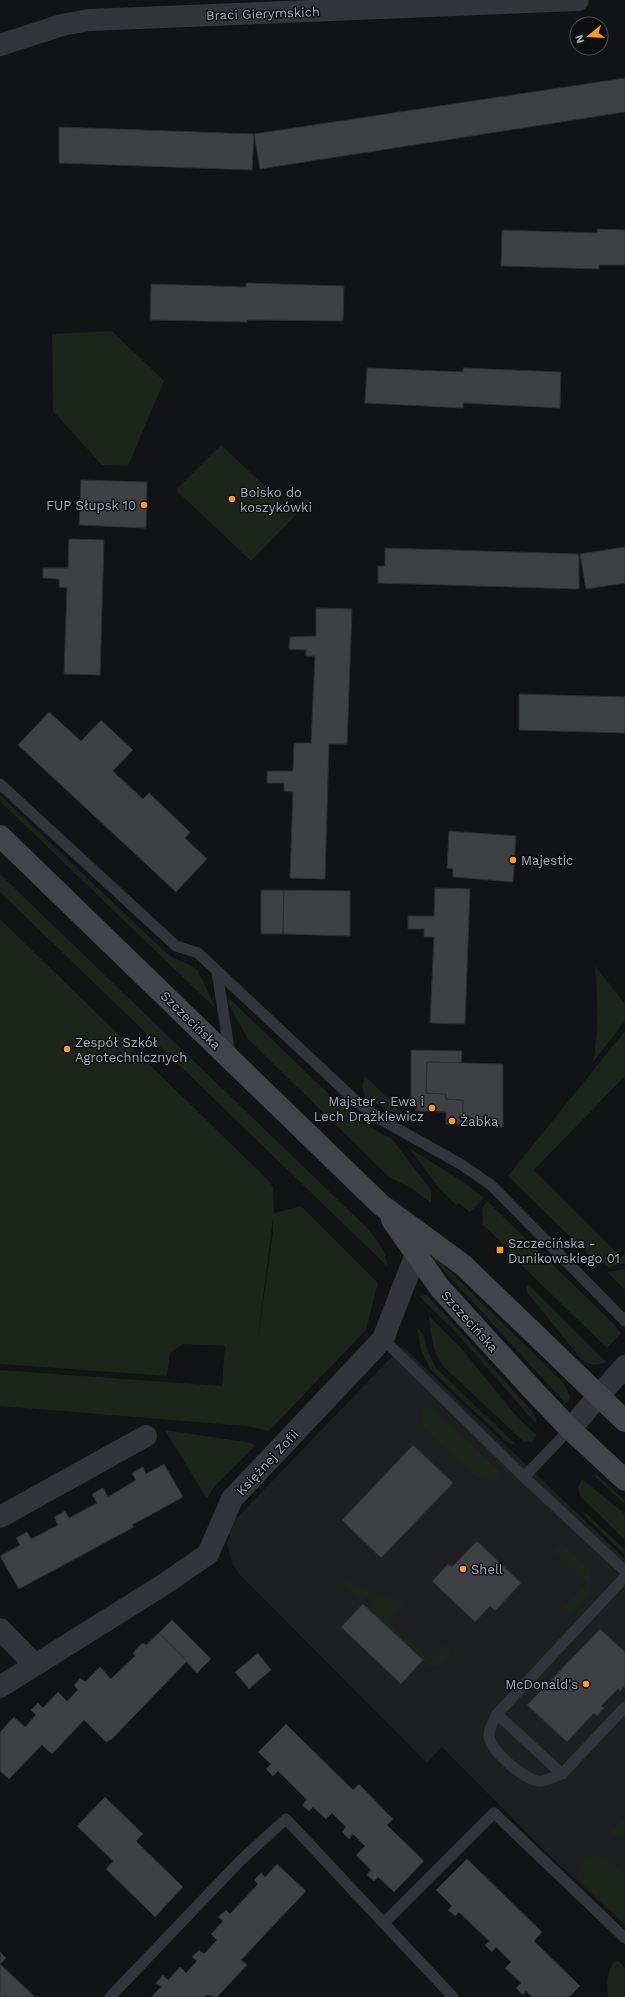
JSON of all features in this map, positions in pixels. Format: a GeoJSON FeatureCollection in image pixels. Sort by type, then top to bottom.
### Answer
{"type":"FeatureCollection","features":[{"type":"Feature","properties":{"kind":"street","name":"Braci Gierymskich"},"geometry":{"type":"LineString","coordinates":[[0,45],[62,25],[89,20],[578,0]]}},
{"type":"Feature","properties":{"kind":"street","name":"Szczecińska"},"geometry":{"type":"LineString","coordinates":[[0,836],[381,1205],[463,1265],[625,1421]]}},
{"type":"Feature","properties":{"kind":"street","name":"Szczecińska"},"geometry":{"type":"LineString","coordinates":[[381,1205],[440,1288],[570,1429],[625,1480]]}},
{"type":"Feature","properties":{"kind":"street","name":"Księżnej Zofii"},"geometry":{"type":"LineString","coordinates":[[0,1687],[163,1585],[208,1554],[232,1498],[383,1339],[416,1254]]}},
{"type":"Feature","properties":{"kind":"street"},"geometry":{"type":"LineString","coordinates":[[570,1429],[598,1395],[625,1366]]}},
{"type":"Feature","properties":{"kind":"street"},"geometry":{"type":"LineString","coordinates":[[0,1518],[146,1436]]}},
{"type":"Feature","properties":{"kind":"street"},"geometry":{"type":"LineString","coordinates":[[0,1629],[35,1665]]}},
{"type":"Feature","properties":{"kind":"lane"},"geometry":{"type":"LineString","coordinates":[[0,784],[176,946],[198,953],[357,1102],[380,1119],[462,1165],[491,1185],[625,1321]]}},
{"type":"Feature","properties":{"kind":"lane"},"geometry":{"type":"LineString","coordinates":[[217,972],[231,1059]]}},
{"type":"Feature","properties":{"kind":"lane"},"geometry":{"type":"LineString","coordinates":[[383,1339],[524,1477],[625,1571]]}},
{"type":"Feature","properties":{"kind":"lane"},"geometry":{"type":"LineString","coordinates":[[524,1477],[570,1429]]}},
{"type":"Feature","properties":{"kind":"lane"},"geometry":{"type":"LineString","coordinates":[[625,1576],[497,1714],[491,1726],[489,1737],[494,1749],[522,1775],[540,1782],[562,1774],[625,1707]]}},
{"type":"Feature","properties":{"kind":"lane"},"geometry":{"type":"LineString","coordinates":[[497,1714],[562,1774]]}},
{"type":"Feature","properties":{"kind":"lane"},"geometry":{"type":"LineString","coordinates":[[384,1923],[494,1813],[625,1938]]}},
{"type":"Feature","properties":{"kind":"lane"},"geometry":{"type":"LineString","coordinates":[[110,1997],[241,1860],[286,1819],[453,1997]]}},
{"type":"Feature","properties":{"kind":"shaded area"},"geometry":{"type":"Polygon","coordinates":[[[112,331],[164,381],[128,466],[102,465],[53,411],[52,334],[112,331]]]}},
{"type":"Feature","properties":{"kind":"shaded area","name":"Boisko do koszykówki"},"geometry":{"type":"Polygon","coordinates":[[[221,445],[296,515],[251,561],[176,490],[221,445]]]}},
{"type":"Feature","properties":{"kind":"shaded area"},"geometry":{"type":"Polygon","coordinates":[[[0,795],[163,950],[172,957],[192,966],[198,971],[216,1009],[0,801],[0,795]]]}},
{"type":"Feature","properties":{"kind":"shaded area"},"geometry":{"type":"Polygon","coordinates":[[[0,874],[366,1227],[383,1250],[387,1266],[0,892],[0,874]]]}},
{"type":"Feature","properties":{"kind":"shaded area","name":"Zespół Szkół Agrotechnicznych"},"geometry":{"type":"Polygon","coordinates":[[[0,919],[268,1180],[273,1187],[274,1213],[301,1206],[378,1283],[366,1330],[269,1431],[246,1426],[0,1406],[0,1370],[222,1386],[225,1346],[183,1344],[170,1353],[167,1376],[0,1364],[0,919]],[[273,1219],[258,1338],[273,1232],[273,1219]]]}},
{"type":"Feature","properties":{"kind":"shaded area"},"geometry":{"type":"Polygon","coordinates":[[[595,966],[625,1004],[625,1021],[593,1062],[597,1014],[595,966]]]}},
{"type":"Feature","properties":{"kind":"shaded area"},"geometry":{"type":"Polygon","coordinates":[[[230,999],[336,1101],[368,1126],[392,1139],[431,1190],[431,1203],[413,1189],[389,1177],[248,1039],[227,1001],[230,999]]]}},
{"type":"Feature","properties":{"kind":"shaded area"},"geometry":{"type":"Polygon","coordinates":[[[625,1031],[625,1076],[534,1170],[621,1257],[625,1253],[625,1263],[609,1267],[594,1260],[508,1176],[625,1031]]]}},
{"type":"Feature","properties":{"kind":"shaded area"},"geometry":{"type":"Polygon","coordinates":[[[365,1076],[409,1119],[407,1121],[365,1097],[362,1085],[365,1076]]]}},
{"type":"Feature","properties":{"kind":"shaded area"},"geometry":{"type":"Polygon","coordinates":[[[409,1148],[462,1181],[484,1198],[470,1212],[459,1203],[456,1205],[439,1188],[409,1148]]]}},
{"type":"Feature","properties":{"kind":"shaded area"},"geometry":{"type":"Polygon","coordinates":[[[487,1201],[614,1324],[621,1333],[607,1348],[513,1257],[514,1255],[482,1224],[482,1209],[487,1201]]]}},
{"type":"Feature","properties":{"kind":"shaded area"},"geometry":{"type":"Polygon","coordinates":[[[430,1252],[563,1382],[570,1396],[569,1402],[565,1403],[429,1254],[430,1252]]]}},
{"type":"Feature","properties":{"kind":"shaded area"},"geometry":{"type":"Polygon","coordinates":[[[625,1269],[625,1290],[607,1272],[625,1269]]]}},
{"type":"Feature","properties":{"kind":"shaded area"},"geometry":{"type":"Polygon","coordinates":[[[528,1284],[606,1362],[594,1365],[582,1360],[527,1292],[526,1287],[528,1284]]]}},
{"type":"Feature","properties":{"kind":"shaded area"},"geometry":{"type":"Polygon","coordinates":[[[427,1295],[531,1410],[536,1418],[537,1425],[454,1330],[419,1296],[427,1295]]]}},
{"type":"Feature","properties":{"kind":"shaded area"},"geometry":{"type":"Polygon","coordinates":[[[429,1316],[461,1348],[517,1417],[536,1435],[532,1442],[524,1442],[444,1367],[437,1355],[431,1336],[429,1316]]]}},
{"type":"Feature","properties":{"kind":"shaded area"},"geometry":{"type":"Polygon","coordinates":[[[417,1327],[423,1334],[427,1350],[436,1368],[517,1446],[506,1441],[431,1370],[421,1350],[417,1327]]]}},
{"type":"Feature","properties":{"kind":"shaded area"},"geometry":{"type":"Polygon","coordinates":[[[402,1346],[625,1559],[625,1925],[547,1853],[442,1747],[427,1763],[239,1574],[232,1563],[227,1543],[230,1536],[226,1529],[402,1346]]]}},
{"type":"Feature","properties":{"kind":"shaded area"},"geometry":{"type":"Polygon","coordinates":[[[431,1407],[500,1472],[501,1478],[491,1481],[478,1478],[427,1431],[422,1424],[420,1408],[431,1407]]]}},
{"type":"Feature","properties":{"kind":"shaded area"},"geometry":{"type":"Polygon","coordinates":[[[165,1430],[252,1443],[255,1446],[214,1487],[207,1499],[165,1430]]]}},
{"type":"Feature","properties":{"kind":"shaded area"},"geometry":{"type":"Polygon","coordinates":[[[596,1474],[625,1501],[625,1504],[594,1476],[596,1474]]]}},
{"type":"Feature","properties":{"kind":"shaded area"},"geometry":{"type":"Polygon","coordinates":[[[582,1479],[625,1514],[625,1540],[580,1496],[578,1487],[582,1479]]]}},
{"type":"Feature","properties":{"kind":"shaded area"},"geometry":{"type":"Polygon","coordinates":[[[586,1513],[625,1550],[625,1555],[584,1515],[586,1513]]]}},
{"type":"Feature","properties":{"kind":"shaded area"},"geometry":{"type":"Polygon","coordinates":[[[561,1542],[591,1571],[590,1594],[570,1614],[563,1608],[587,1583],[553,1550],[561,1542]]]}},
{"type":"Feature","properties":{"kind":"shaded area"},"geometry":{"type":"Polygon","coordinates":[[[347,1579],[362,1588],[372,1591],[361,1603],[343,1584],[347,1579]]]}},
{"type":"Feature","properties":{"kind":"shaded area"},"geometry":{"type":"Polygon","coordinates":[[[380,1594],[393,1597],[404,1604],[388,1622],[430,1662],[447,1644],[450,1648],[450,1652],[445,1661],[437,1666],[428,1666],[374,1615],[376,1613],[368,1605],[380,1594]]]}},
{"type":"Feature","properties":{"kind":"shaded area"},"geometry":{"type":"Polygon","coordinates":[[[625,1816],[625,1833],[621,1837],[615,1838],[612,1835],[612,1830],[625,1816]]]}},
{"type":"Feature","properties":{"kind":"shaded area"},"geometry":{"type":"Polygon","coordinates":[[[596,1855],[604,1856],[625,1875],[625,1924],[579,1879],[578,1874],[582,1863],[588,1858],[596,1855]]]}},
{"type":"Feature","properties":{"kind":"shaded area"},"geometry":{"type":"Polygon","coordinates":[[[618,1961],[625,1968],[625,1997],[608,1997],[607,1984],[609,1971],[613,1963],[618,1961]]]}},
{"type":"Feature","properties":{"kind":"building"},"geometry":{"type":"Polygon","coordinates":[[[625,78],[625,112],[260,169],[254,134],[625,78]]]}},
{"type":"Feature","properties":{"kind":"building"},"geometry":{"type":"Polygon","coordinates":[[[59,127],[254,134],[252,170],[59,163],[59,127]]]}},
{"type":"Feature","properties":{"kind":"building"},"geometry":{"type":"Polygon","coordinates":[[[598,229],[625,230],[625,265],[599,265],[599,269],[501,266],[502,230],[597,233],[598,229]]]}},
{"type":"Feature","properties":{"kind":"building"},"geometry":{"type":"Polygon","coordinates":[[[246,283],[344,286],[343,321],[247,320],[247,322],[150,320],[151,284],[246,287],[246,283]]]}},
{"type":"Feature","properties":{"kind":"building"},"geometry":{"type":"Polygon","coordinates":[[[367,368],[463,372],[463,368],[561,372],[560,408],[463,403],[463,408],[365,403],[367,368]]]}},
{"type":"Feature","properties":{"kind":"building"},"geometry":{"type":"Polygon","coordinates":[[[81,480],[147,482],[146,528],[79,525],[81,480]]]}},
{"type":"Feature","properties":{"kind":"building"},"geometry":{"type":"Polygon","coordinates":[[[69,539],[104,540],[100,675],[64,674],[67,588],[59,587],[59,579],[43,578],[43,568],[68,568],[69,539]]]}},
{"type":"Feature","properties":{"kind":"building"},"geometry":{"type":"Polygon","coordinates":[[[625,547],[625,583],[586,589],[580,554],[625,547]]]}},
{"type":"Feature","properties":{"kind":"building"},"geometry":{"type":"Polygon","coordinates":[[[385,548],[579,554],[579,589],[378,583],[378,566],[385,566],[385,548]]]}},
{"type":"Feature","properties":{"kind":"building"},"geometry":{"type":"Polygon","coordinates":[[[316,608],[352,609],[347,744],[329,744],[325,879],[290,878],[293,792],[284,791],[284,783],[267,783],[267,771],[293,771],[294,743],[311,743],[315,656],[306,656],[306,650],[289,649],[290,637],[316,636],[316,608]]]}},
{"type":"Feature","properties":{"kind":"building"},"geometry":{"type":"Polygon","coordinates":[[[519,694],[625,697],[625,733],[519,730],[519,694]]]}},
{"type":"Feature","properties":{"kind":"building"},"geometry":{"type":"Polygon","coordinates":[[[49,712],[81,741],[101,720],[133,750],[113,771],[143,799],[149,793],[190,832],[185,838],[207,859],[176,892],[18,745],[49,712]]]}},
{"type":"Feature","properties":{"kind":"building"},"geometry":{"type":"Polygon","coordinates":[[[449,831],[516,836],[513,882],[453,877],[453,869],[447,868],[449,831]]]}},
{"type":"Feature","properties":{"kind":"building"},"geometry":{"type":"Polygon","coordinates":[[[435,888],[470,889],[465,1024],[430,1023],[434,937],[424,937],[424,929],[408,929],[408,916],[434,916],[435,888]]]}},
{"type":"Feature","properties":{"kind":"building"},"geometry":{"type":"Polygon","coordinates":[[[261,890],[284,890],[283,934],[261,934],[261,890]]]}},
{"type":"Feature","properties":{"kind":"building"},"geometry":{"type":"Polygon","coordinates":[[[284,890],[350,891],[350,936],[283,934],[284,890]]]}},
{"type":"Feature","properties":{"kind":"building"},"geometry":{"type":"Polygon","coordinates":[[[411,1050],[462,1051],[461,1063],[427,1062],[426,1093],[446,1094],[446,1099],[463,1100],[463,1125],[446,1124],[446,1112],[417,1111],[416,1104],[411,1105],[411,1050]]]}},
{"type":"Feature","properties":{"kind":"building"},"geometry":{"type":"Polygon","coordinates":[[[427,1062],[503,1064],[503,1127],[463,1125],[463,1100],[446,1099],[446,1094],[426,1093],[427,1062]]]}},
{"type":"Feature","properties":{"kind":"building"},"geometry":{"type":"Polygon","coordinates":[[[413,1445],[453,1483],[381,1558],[342,1520],[413,1445]]]}},
{"type":"Feature","properties":{"kind":"building"},"geometry":{"type":"Polygon","coordinates":[[[164,1464],[183,1497],[132,1525],[134,1527],[19,1589],[0,1556],[20,1545],[16,1538],[27,1532],[31,1539],[58,1525],[54,1517],[65,1511],[69,1518],[97,1503],[92,1494],[103,1488],[108,1497],[136,1480],[132,1473],[143,1467],[146,1474],[164,1464]]]}},
{"type":"Feature","properties":{"kind":"building"},"geometry":{"type":"Polygon","coordinates":[[[477,1541],[521,1583],[495,1611],[490,1606],[475,1622],[432,1581],[448,1564],[452,1567],[477,1541]]]}},
{"type":"Feature","properties":{"kind":"building"},"geometry":{"type":"Polygon","coordinates":[[[363,1604],[423,1660],[401,1684],[341,1627],[363,1604]]]}},
{"type":"Feature","properties":{"kind":"building"},"geometry":{"type":"Polygon","coordinates":[[[172,1620],[211,1659],[197,1673],[159,1633],[172,1620]]]}},
{"type":"Feature","properties":{"kind":"building","name":"McDonald's"},"geometry":{"type":"Polygon","coordinates":[[[600,1629],[625,1652],[625,1686],[620,1691],[618,1689],[601,1706],[604,1708],[597,1716],[594,1713],[567,1742],[527,1705],[600,1629]]]}},
{"type":"Feature","properties":{"kind":"building"},"geometry":{"type":"Polygon","coordinates":[[[159,1633],[187,1661],[112,1739],[106,1742],[84,1720],[52,1754],[42,1745],[9,1779],[0,1771],[0,1732],[14,1717],[25,1727],[36,1715],[31,1710],[38,1703],[43,1708],[58,1692],[67,1701],[78,1690],[74,1685],[80,1678],[85,1682],[100,1667],[111,1679],[135,1656],[133,1653],[137,1648],[143,1643],[146,1645],[159,1633]]]}},
{"type":"Feature","properties":{"kind":"building"},"geometry":{"type":"Polygon","coordinates":[[[258,1653],[271,1670],[249,1689],[235,1672],[258,1653]]]}},
{"type":"Feature","properties":{"kind":"building"},"geometry":{"type":"Polygon","coordinates":[[[286,1724],[353,1790],[359,1784],[393,1819],[387,1825],[424,1861],[394,1892],[378,1877],[374,1881],[367,1875],[371,1870],[356,1855],[365,1846],[353,1834],[349,1839],[342,1832],[346,1827],[332,1813],[326,1819],[313,1807],[309,1811],[302,1805],[307,1800],[278,1771],[273,1776],[266,1769],[271,1764],[258,1752],[286,1724]]]}},
{"type":"Feature","properties":{"kind":"building"},"geometry":{"type":"Polygon","coordinates":[[[105,1797],[143,1834],[136,1841],[183,1887],[155,1917],[106,1869],[113,1861],[77,1826],[105,1797]]]}},
{"type":"Feature","properties":{"kind":"building"},"geometry":{"type":"Polygon","coordinates":[[[467,1859],[542,1932],[534,1941],[580,1986],[569,1997],[532,1997],[526,1991],[523,1995],[516,1988],[521,1983],[505,1968],[511,1962],[496,1947],[492,1952],[485,1945],[489,1941],[459,1912],[455,1916],[448,1910],[452,1906],[436,1890],[467,1859]]]}},
{"type":"Feature","properties":{"kind":"building"},"geometry":{"type":"Polygon","coordinates":[[[277,1864],[306,1891],[241,1960],[247,1965],[217,1997],[206,1995],[205,1997],[151,1997],[161,1987],[156,1983],[163,1975],[168,1980],[180,1967],[186,1973],[197,1961],[192,1957],[199,1950],[204,1954],[217,1940],[211,1934],[223,1921],[218,1917],[226,1910],[230,1914],[258,1884],[254,1880],[261,1873],[265,1877],[277,1864]]]}},
{"type":"Feature","properties":{"kind":"building"},"geometry":{"type":"Polygon","coordinates":[[[0,1952],[6,1958],[0,1964],[0,1952]]]}},
{"type":"Feature","properties":{"kind":"building"},"geometry":{"type":"Polygon","coordinates":[[[0,1964],[35,1997],[0,1997],[0,1964]]]}},
{"type":"Feature","properties":{"kind":"place","name":"Boisko do koszykówki"},"geometry":{"type":"Point","coordinates":[232,499]}},
{"type":"Feature","properties":{"kind":"place","name":"FUP Słupsk 10"},"geometry":{"type":"Point","coordinates":[144,505]}},
{"type":"Feature","properties":{"kind":"place","name":"Majestic"},"geometry":{"type":"Point","coordinates":[513,860]}},
{"type":"Feature","properties":{"kind":"place","name":"Zespół Szkół Agrotechnicznych"},"geometry":{"type":"Point","coordinates":[67,1049]}},
{"type":"Feature","properties":{"kind":"place","name":"Majster - Ewa i Lech Drążkiewicz"},"geometry":{"type":"Point","coordinates":[432,1108]}},
{"type":"Feature","properties":{"kind":"place","name":"Żabka"},"geometry":{"type":"Point","coordinates":[452,1121]}},
{"type":"Feature","properties":{"kind":"place","name":"Szczecińska - Dunikowskiego 01"},"geometry":{"type":"Point","coordinates":[500,1250]}},
{"type":"Feature","properties":{"kind":"place","name":"Shell"},"geometry":{"type":"Point","coordinates":[463,1569]}},
{"type":"Feature","properties":{"kind":"place","name":"McDonald's"},"geometry":{"type":"Point","coordinates":[586,1684]}}]}
